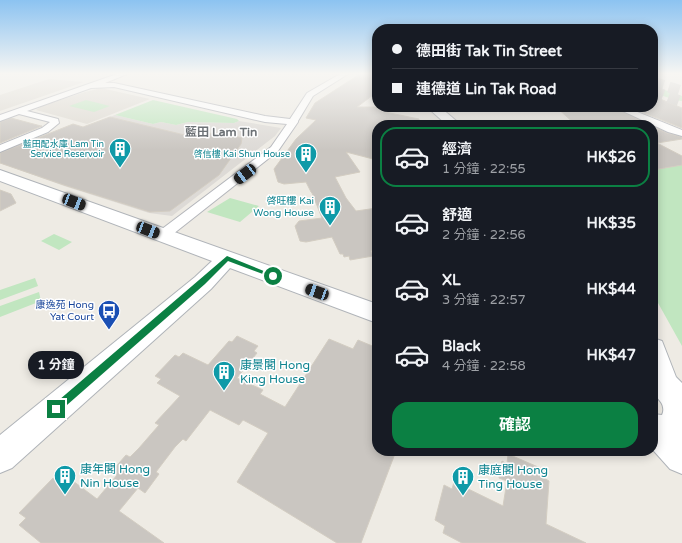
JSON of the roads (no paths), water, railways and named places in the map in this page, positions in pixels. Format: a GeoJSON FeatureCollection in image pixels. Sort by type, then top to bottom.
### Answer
{"type":"FeatureCollection","features":[{"type":"Feature","properties":{"kind":"street"},"geometry":{"type":"LineString","coordinates":[[0,118],[51,99]]}},
{"type":"Feature","properties":{"kind":"street"},"geometry":{"type":"LineString","coordinates":[[184,99],[265,119],[294,122]]}},
{"type":"Feature","properties":{"kind":"street"},"geometry":{"type":"LineString","coordinates":[[162,235],[256,165],[275,149],[307,99]]}},
{"type":"Feature","properties":{"kind":"street"},"geometry":{"type":"LineString","coordinates":[[0,149],[45,130],[55,123],[55,121],[18,111]]}},
{"type":"Feature","properties":{"kind":"street"},"geometry":{"type":"LineString","coordinates":[[439,112],[448,120]]}},
{"type":"Feature","properties":{"kind":"street"},"geometry":{"type":"LineString","coordinates":[[630,112],[648,120]]}},
{"type":"Feature","properties":{"kind":"street"},"geometry":{"type":"LineString","coordinates":[[658,121],[682,124]]}},
{"type":"Feature","properties":{"kind":"street"},"geometry":{"type":"LineString","coordinates":[[658,124],[682,133]]}},
{"type":"Feature","properties":{"kind":"street"},"geometry":{"type":"LineString","coordinates":[[0,175],[372,312]]}},
{"type":"Feature","properties":{"kind":"street"},"geometry":{"type":"LineString","coordinates":[[0,456],[203,283],[227,258]]}},
{"type":"Feature","properties":{"kind":"street"},"geometry":{"type":"LineString","coordinates":[[659,381],[676,399],[681,412],[681,421],[667,431],[682,457]]}},
{"type":"Feature","properties":{"kind":"tunnel"},"geometry":{"type":"LineString","coordinates":[[675,99],[682,102]]}},
{"type":"Feature","properties":{"kind":"place","name":"藍田配水庫 Lam Tin Service Reservoir"},"geometry":{"type":"Point","coordinates":[120,168]}},
{"type":"Feature","properties":{"kind":"place","name":"啓信樓 Kai Shun House"},"geometry":{"type":"Point","coordinates":[306,174]}},
{"type":"Feature","properties":{"kind":"place","name":"啓旺樓 Kai Wong House"},"geometry":{"type":"Point","coordinates":[330,226]}},
{"type":"Feature","properties":{"kind":"place","name":"康逸苑 Hong Yat Court"},"geometry":{"type":"Point","coordinates":[109,330]}},
{"type":"Feature","properties":{"kind":"place","name":"康景閣 Hong King House"},"geometry":{"type":"Point","coordinates":[224,392]}},
{"type":"Feature","properties":{"kind":"place","name":"康年閣 Hong Nin House"},"geometry":{"type":"Point","coordinates":[65,496]}},
{"type":"Feature","properties":{"kind":"place","name":"康庭閣 Hong Ting House"},"geometry":{"type":"Point","coordinates":[463,496]}},
{"type":"Feature","properties":{"kind":"district","name":"藍田 Lam Tin"},"geometry":{"type":"Point","coordinates":[221,132]}}]}
